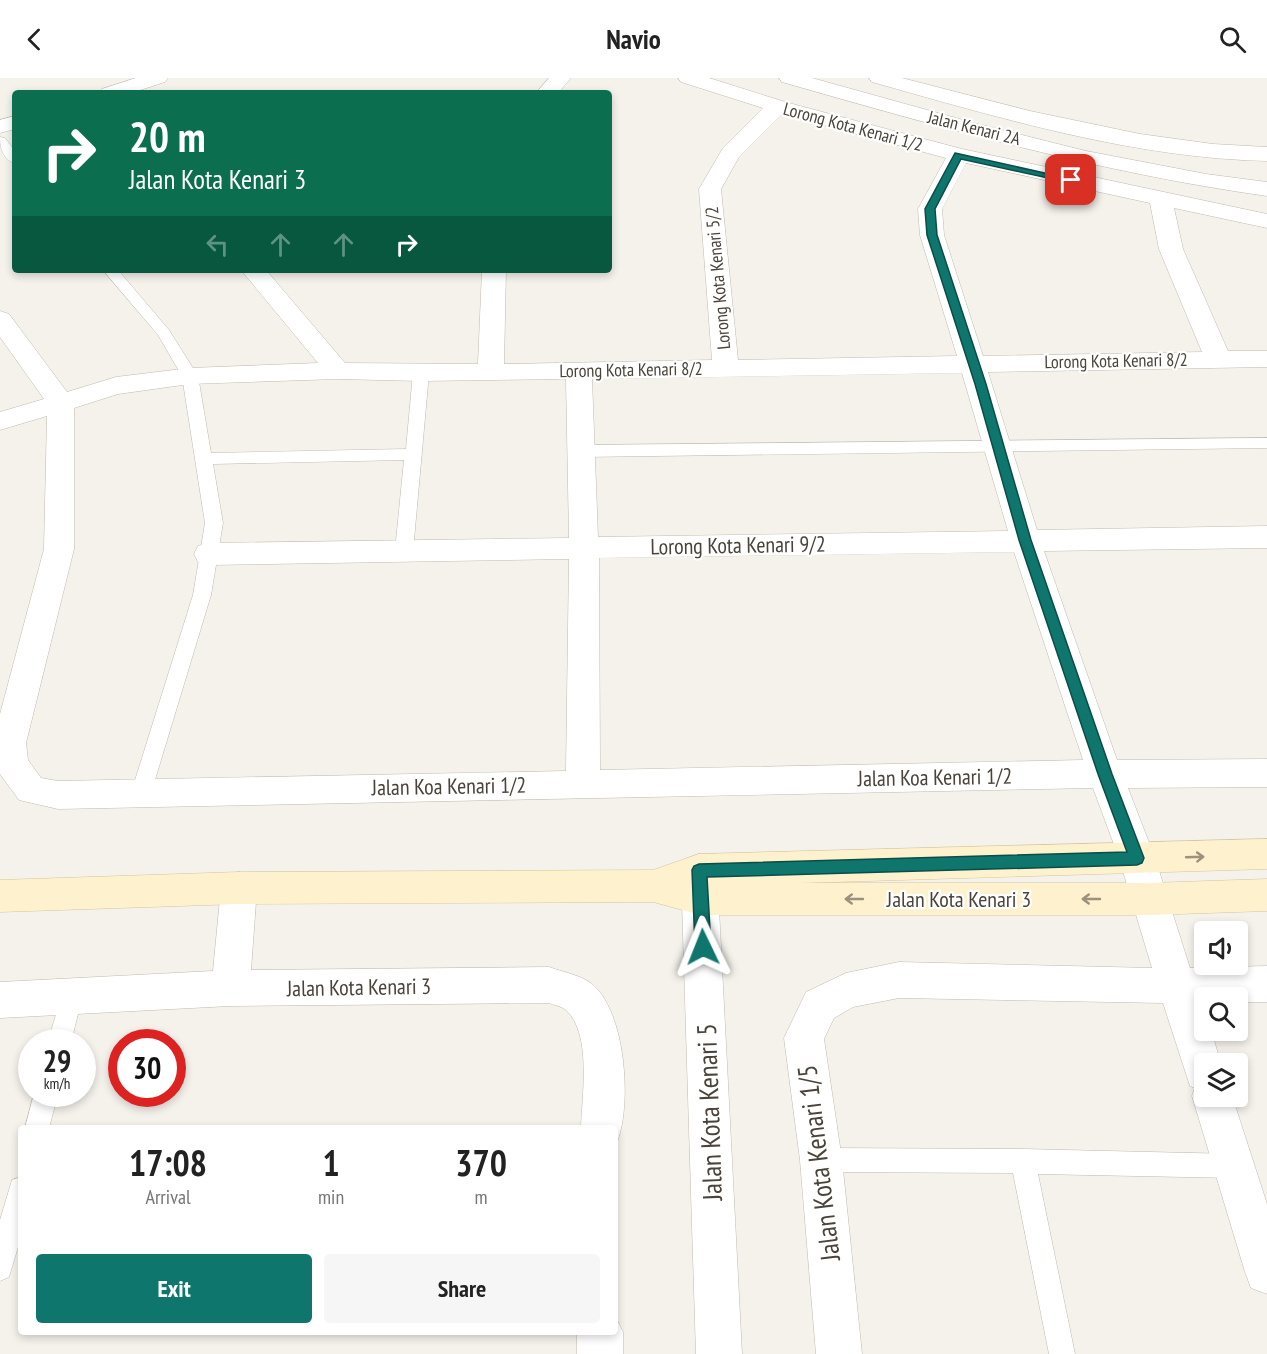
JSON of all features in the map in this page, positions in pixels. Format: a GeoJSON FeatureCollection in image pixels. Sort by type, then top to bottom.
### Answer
{"type":"FeatureCollection","features":[{"type":"Feature","properties":{"kind":"main road","name":"Jalan Kota Kenari 3"},"geometry":{"type":"LineString","coordinates":[[0,896],[239,888],[700,885],[1137,858],[1267,854]]}},
{"type":"Feature","properties":{"kind":"main road","name":"Jalan Kota Kenari 3"},"geometry":{"type":"LineString","coordinates":[[700,885],[1149,899],[1267,895]]}},
{"type":"Feature","properties":{"kind":"street"},"geometry":{"type":"LineString","coordinates":[[119,90],[158,78]]}},
{"type":"Feature","properties":{"kind":"street"},"geometry":{"type":"LineString","coordinates":[[549,90],[561,78]]}},
{"type":"Feature","properties":{"kind":"street","name":"Lorong Kota Kenari 1/2"},"geometry":{"type":"LineString","coordinates":[[688,78],[778,106],[959,155],[1267,221]]}},
{"type":"Feature","properties":{"kind":"street","name":"Jalan Kenari 2A"},"geometry":{"type":"LineString","coordinates":[[879,78],[992,110],[1066,127],[1192,150],[1267,154]]}},
{"type":"Feature","properties":{"kind":"street","name":"Jalan Kenari 2A"},"geometry":{"type":"LineString","coordinates":[[798,79],[965,128],[1138,168],[1217,183],[1267,189]]}},
{"type":"Feature","properties":{"kind":"street","name":"Lorong Kota Kenari 5/2"},"geometry":{"type":"LineString","coordinates":[[726,369],[710,189],[720,165],[732,147],[778,106]]}},
{"type":"Feature","properties":{"kind":"street"},"geometry":{"type":"LineString","coordinates":[[959,155],[930,209],[932,235],[974,363],[1025,540],[1105,774],[1137,858],[1198,1053]]}},
{"type":"Feature","properties":{"kind":"street"},"geometry":{"type":"LineString","coordinates":[[1161,200],[1171,249],[1218,359]]}},
{"type":"Feature","properties":{"kind":"street"},"geometry":{"type":"LineString","coordinates":[[256,273],[338,371]]}},
{"type":"Feature","properties":{"kind":"street"},"geometry":{"type":"LineString","coordinates":[[491,372],[494,273]]}},
{"type":"Feature","properties":{"kind":"street"},"geometry":{"type":"LineString","coordinates":[[0,319],[61,403]]}},
{"type":"Feature","properties":{"kind":"street","name":"Lorong Kota Kenari 8/2"},"geometry":{"type":"LineString","coordinates":[[0,421],[116,386],[190,376],[338,371],[421,373],[579,371],[1267,359]]}},
{"type":"Feature","properties":{"kind":"street"},"geometry":{"type":"LineString","coordinates":[[579,371],[584,548],[583,784]]}},
{"type":"Feature","properties":{"kind":"street","name":"Jalan Koa Kenari 1/2"},"geometry":{"type":"LineString","coordinates":[[61,403],[59,549],[9,742],[12,764],[32,790],[58,795],[1105,774],[1267,773]]}},
{"type":"Feature","properties":{"kind":"street","name":"Lorong Kota Kenari 9/2"},"geometry":{"type":"LineString","coordinates":[[209,554],[1267,537]]}},
{"type":"Feature","properties":{"kind":"street","name":"Jalan Kota Kenari 5"},"geometry":{"type":"LineString","coordinates":[[700,885],[719,1354]]}},
{"type":"Feature","properties":{"kind":"street"},"geometry":{"type":"LineString","coordinates":[[230,988],[239,888]]}},
{"type":"Feature","properties":{"kind":"street","name":"Jalan Kota Kenari 1/5"},"geometry":{"type":"LineString","coordinates":[[839,1354],[821,1160],[804,1038],[820,1005],[846,991],[899,980],[1178,986],[1267,984]]}},
{"type":"Feature","properties":{"kind":"street","name":"Jalan Kota Kenari 3"},"geometry":{"type":"LineString","coordinates":[[0,1000],[230,988],[549,985],[579,996],[594,1019],[602,1049],[602,1125]]}},
{"type":"Feature","properties":{"kind":"street"},"geometry":{"type":"LineString","coordinates":[[1215,1107],[1267,1272]]}},
{"type":"Feature","properties":{"kind":"street"},"geometry":{"type":"LineString","coordinates":[[600,1335],[600,1354]]}},
{"type":"Feature","properties":{"kind":"lane"},"geometry":{"type":"LineString","coordinates":[[0,141],[12,155]]}},
{"type":"Feature","properties":{"kind":"lane"},"geometry":{"type":"LineString","coordinates":[[113,273],[164,333],[190,376],[214,523],[202,595],[141,793]]}},
{"type":"Feature","properties":{"kind":"lane"},"geometry":{"type":"LineString","coordinates":[[404,551],[421,373]]}},
{"type":"Feature","properties":{"kind":"lane"},"geometry":{"type":"LineString","coordinates":[[581,451],[1267,443]]}},
{"type":"Feature","properties":{"kind":"lane"},"geometry":{"type":"LineString","coordinates":[[203,459],[415,454]]}},
{"type":"Feature","properties":{"kind":"lane"},"geometry":{"type":"LineString","coordinates":[[63,1029],[71,998]]}},
{"type":"Feature","properties":{"kind":"lane"},"geometry":{"type":"LineString","coordinates":[[38,1125],[43,1107]]}},
{"type":"Feature","properties":{"kind":"lane"},"geometry":{"type":"LineString","coordinates":[[821,1160],[1023,1161],[1234,1166]]}},
{"type":"Feature","properties":{"kind":"lane"},"geometry":{"type":"LineString","coordinates":[[1023,1161],[1062,1354]]}},
{"type":"Feature","properties":{"kind":"lane"},"geometry":{"type":"LineString","coordinates":[[0,1268],[12,1204]]}},
{"type":"Feature","properties":{"kind":"route"},"geometry":{"type":"LineString","coordinates":[[703,947],[699,870],[1137,858],[1105,774],[1025,540],[980,384],[932,235],[930,209],[959,155],[1071,180]]}}]}
